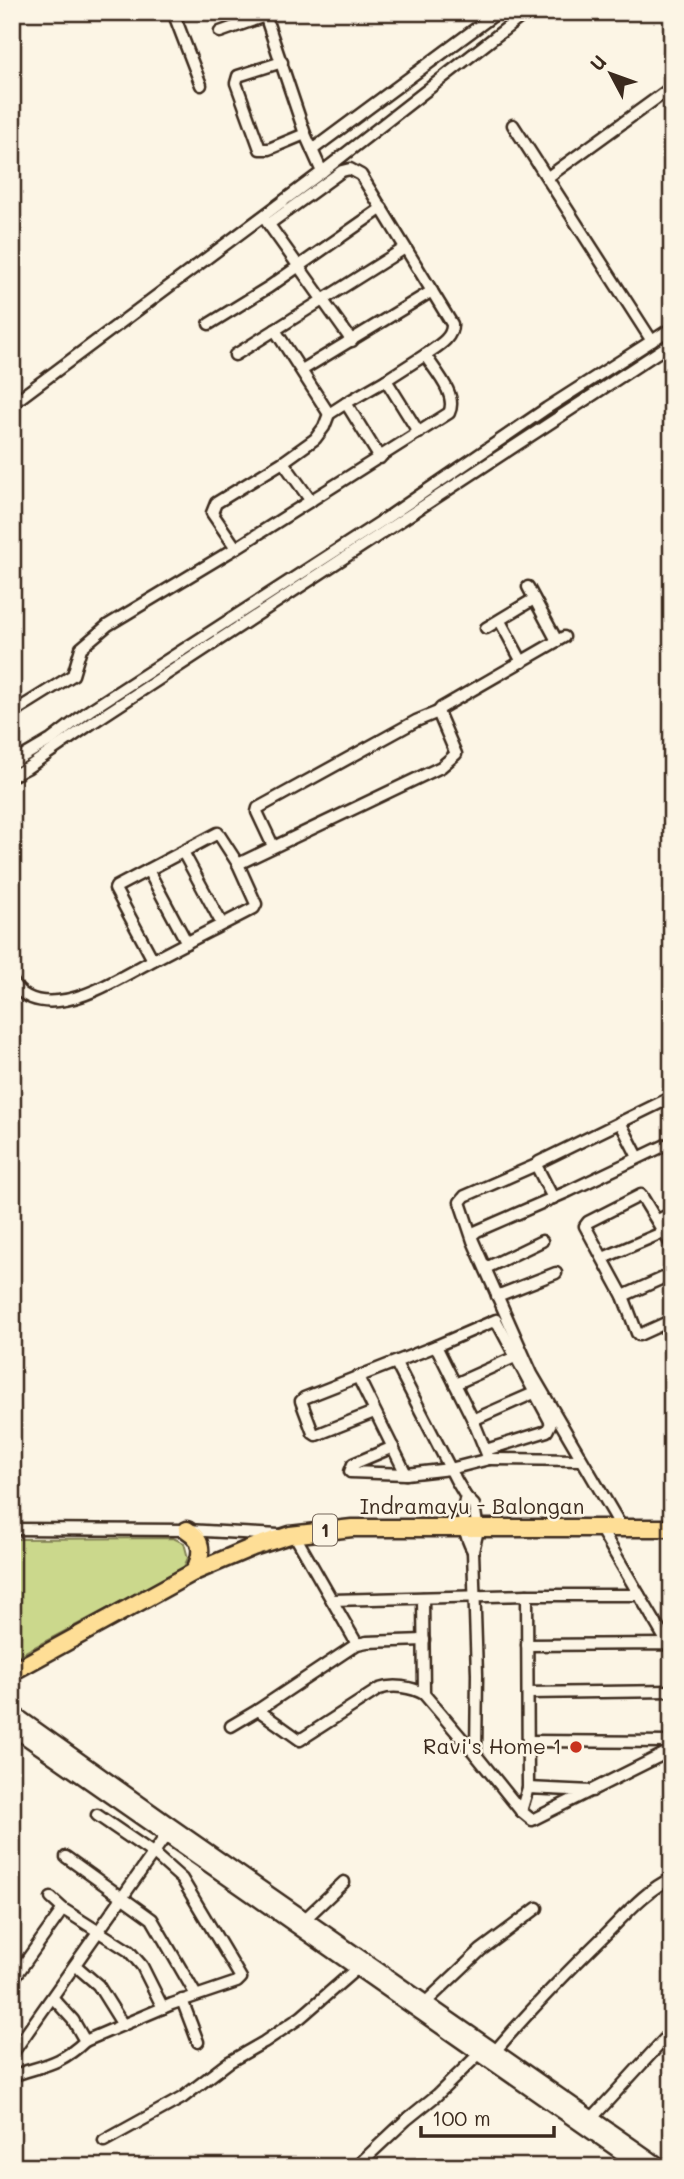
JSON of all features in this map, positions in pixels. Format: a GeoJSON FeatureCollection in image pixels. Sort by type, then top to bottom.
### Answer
{"type":"FeatureCollection","features":[{"type":"Feature","properties":{"kind":"highway","name":"Indramayu - Balongan"},"geometry":{"type":"LineString","coordinates":[[12,1672],[194,1572],[253,1547],[292,1535],[352,1528],[672,1528]]}},
{"type":"Feature","properties":{"kind":"highway"},"geometry":{"type":"LineString","coordinates":[[187,1530],[196,1538],[202,1551],[202,1557],[194,1572]]}},
{"type":"Feature","properties":{"kind":"main road"},"geometry":{"type":"LineString","coordinates":[[12,1713],[162,1841],[305,1919],[362,1964],[661,2167]]}},
{"type":"Feature","properties":{"kind":"main road"},"geometry":{"type":"LineString","coordinates":[[12,1727],[162,1841],[426,2002],[643,2167]]}},
{"type":"Feature","properties":{"kind":"street"},"geometry":{"type":"LineString","coordinates":[[173,12],[201,85]]}},
{"type":"Feature","properties":{"kind":"street"},"geometry":{"type":"LineString","coordinates":[[313,151],[498,12]]}},
{"type":"Feature","properties":{"kind":"street"},"geometry":{"type":"LineString","coordinates":[[266,220],[321,170],[527,12]]}},
{"type":"Feature","properties":{"kind":"street"},"geometry":{"type":"LineString","coordinates":[[220,32],[264,14],[304,134],[321,170]]}},
{"type":"Feature","properties":{"kind":"street"},"geometry":{"type":"LineString","coordinates":[[282,62],[238,76],[236,83],[260,149],[269,149],[304,134]]}},
{"type":"Feature","properties":{"kind":"street"},"geometry":{"type":"LineString","coordinates":[[548,177],[672,87]]}},
{"type":"Feature","properties":{"kind":"street"},"geometry":{"type":"LineString","coordinates":[[513,125],[652,341]]}},
{"type":"Feature","properties":{"kind":"street"},"geometry":{"type":"LineString","coordinates":[[12,404],[266,220],[346,169],[356,171],[382,208],[450,319],[452,331],[425,355],[329,414],[324,427],[314,439],[214,506],[212,513],[236,548]]}},
{"type":"Feature","properties":{"kind":"street"},"geometry":{"type":"LineString","coordinates":[[209,324],[269,287],[382,208]]}},
{"type":"Feature","properties":{"kind":"street"},"geometry":{"type":"LineString","coordinates":[[266,220],[352,341]]}},
{"type":"Feature","properties":{"kind":"street"},"geometry":{"type":"LineString","coordinates":[[235,355],[405,248]]}},
{"type":"Feature","properties":{"kind":"street"},"geometry":{"type":"LineString","coordinates":[[302,370],[432,291]]}},
{"type":"Feature","properties":{"kind":"street"},"geometry":{"type":"LineString","coordinates":[[12,763],[672,328]]}},
{"type":"Feature","properties":{"kind":"street"},"geometry":{"type":"LineString","coordinates":[[275,330],[329,414]]}},
{"type":"Feature","properties":{"kind":"street"},"geometry":{"type":"LineString","coordinates":[[12,776],[672,343]]}},
{"type":"Feature","properties":{"kind":"street"},"geometry":{"type":"LineString","coordinates":[[12,713],[73,675],[81,648],[108,625],[236,548],[449,413],[453,405],[449,393],[425,355]]}},
{"type":"Feature","properties":{"kind":"street"},"geometry":{"type":"LineString","coordinates":[[602,373],[608,384]]}},
{"type":"Feature","properties":{"kind":"street"},"geometry":{"type":"LineString","coordinates":[[386,380],[419,432]]}},
{"type":"Feature","properties":{"kind":"street"},"geometry":{"type":"LineString","coordinates":[[346,403],[380,458]]}},
{"type":"Feature","properties":{"kind":"street"},"geometry":{"type":"LineString","coordinates":[[283,462],[311,501]]}},
{"type":"Feature","properties":{"kind":"street"},"geometry":{"type":"LineString","coordinates":[[273,846],[257,812],[258,808],[416,721],[439,712],[443,706],[561,639],[528,587]]}},
{"type":"Feature","properties":{"kind":"street"},"geometry":{"type":"LineString","coordinates":[[486,628],[534,599]]}},
{"type":"Feature","properties":{"kind":"street"},"geometry":{"type":"LineString","coordinates":[[500,621],[522,662]]}},
{"type":"Feature","properties":{"kind":"street"},"geometry":{"type":"LineString","coordinates":[[238,864],[442,767],[456,754],[439,712]]}},
{"type":"Feature","properties":{"kind":"street"},"geometry":{"type":"LineString","coordinates":[[12,981],[16,988],[33,999],[60,1001],[91,991],[153,960],[187,943],[222,925],[256,906],[238,864],[218,834],[115,889],[153,960]]}},
{"type":"Feature","properties":{"kind":"street"},"geometry":{"type":"LineString","coordinates":[[183,852],[222,925]]}},
{"type":"Feature","properties":{"kind":"street"},"geometry":{"type":"LineString","coordinates":[[148,870],[187,943]]}},
{"type":"Feature","properties":{"kind":"street"},"geometry":{"type":"LineString","coordinates":[[622,1528],[532,1374],[461,1205],[462,1198],[537,1165],[538,1162],[672,1097]]}},
{"type":"Feature","properties":{"kind":"street"},"geometry":{"type":"LineString","coordinates":[[620,1122],[638,1157]]}},
{"type":"Feature","properties":{"kind":"street"},"geometry":{"type":"LineString","coordinates":[[472,1235],[672,1142]]}},
{"type":"Feature","properties":{"kind":"street"},"geometry":{"type":"LineString","coordinates":[[537,1165],[554,1198]]}},
{"type":"Feature","properties":{"kind":"street"},"geometry":{"type":"LineString","coordinates":[[672,1245],[640,1195],[585,1226],[623,1296],[638,1334],[672,1320]]}},
{"type":"Feature","properties":{"kind":"street"},"geometry":{"type":"LineString","coordinates":[[658,1220],[672,1213]]}},
{"type":"Feature","properties":{"kind":"street"},"geometry":{"type":"LineString","coordinates":[[603,1258],[664,1233]]}},
{"type":"Feature","properties":{"kind":"street"},"geometry":{"type":"LineString","coordinates":[[486,1268],[542,1241]]}},
{"type":"Feature","properties":{"kind":"street"},"geometry":{"type":"LineString","coordinates":[[498,1296],[556,1273]]}},
{"type":"Feature","properties":{"kind":"street"},"geometry":{"type":"LineString","coordinates":[[623,1296],[672,1274]]}},
{"type":"Feature","properties":{"kind":"street"},"geometry":{"type":"LineString","coordinates":[[374,1412],[319,1435],[313,1433],[300,1403],[302,1399],[396,1363],[494,1319],[551,1427],[547,1431],[450,1469],[406,1474],[350,1472],[353,1464],[393,1447]]}},
{"type":"Feature","properties":{"kind":"street"},"geometry":{"type":"LineString","coordinates":[[436,1346],[487,1454]]}},
{"type":"Feature","properties":{"kind":"street"},"geometry":{"type":"LineString","coordinates":[[455,1384],[515,1357]]}},
{"type":"Feature","properties":{"kind":"street"},"geometry":{"type":"LineString","coordinates":[[396,1363],[450,1469],[466,1497],[474,1505],[471,1530],[476,1755]]}},
{"type":"Feature","properties":{"kind":"street"},"geometry":{"type":"LineString","coordinates":[[358,1377],[406,1474]]}},
{"type":"Feature","properties":{"kind":"street"},"geometry":{"type":"LineString","coordinates":[[473,1420],[534,1393]]}},
{"type":"Feature","properties":{"kind":"street"},"geometry":{"type":"LineString","coordinates":[[487,1454],[581,1460]]}},
{"type":"Feature","properties":{"kind":"street"},"geometry":{"type":"LineString","coordinates":[[600,1528],[670,1647]]}},
{"type":"Feature","properties":{"kind":"street"},"geometry":{"type":"LineString","coordinates":[[12,1529],[187,1530],[292,1535],[357,1644]]}},
{"type":"Feature","properties":{"kind":"street"},"geometry":{"type":"LineString","coordinates":[[521,1811],[528,1788],[527,1595]]}},
{"type":"Feature","properties":{"kind":"street"},"geometry":{"type":"LineString","coordinates":[[332,1600],[639,1595]]}},
{"type":"Feature","properties":{"kind":"street"},"geometry":{"type":"LineString","coordinates":[[423,1598],[424,1695]]}},
{"type":"Feature","properties":{"kind":"street"},"geometry":{"type":"LineString","coordinates":[[231,1726],[357,1644],[425,1640]]}},
{"type":"Feature","properties":{"kind":"street"},"geometry":{"type":"LineString","coordinates":[[527,1645],[670,1647]]}},
{"type":"Feature","properties":{"kind":"street"},"geometry":{"type":"LineString","coordinates":[[258,1710],[300,1740],[379,1689],[412,1689],[424,1695],[524,1816],[532,1820],[672,1749]]}},
{"type":"Feature","properties":{"kind":"street"},"geometry":{"type":"LineString","coordinates":[[528,1693],[672,1691]]}},
{"type":"Feature","properties":{"kind":"street"},"geometry":{"type":"LineString","coordinates":[[528,1741],[672,1742]]}},
{"type":"Feature","properties":{"kind":"street"},"geometry":{"type":"LineString","coordinates":[[528,1788],[592,1791]]}},
{"type":"Feature","properties":{"kind":"street"},"geometry":{"type":"LineString","coordinates":[[12,2076],[58,2063],[85,2042],[182,2000],[237,1982],[241,1976],[162,1841],[97,1815]]}},
{"type":"Feature","properties":{"kind":"street"},"geometry":{"type":"LineString","coordinates":[[12,2054],[162,1841]]}},
{"type":"Feature","properties":{"kind":"street"},"geometry":{"type":"LineString","coordinates":[[66,1857],[158,1925],[196,1995]]}},
{"type":"Feature","properties":{"kind":"street"},"geometry":{"type":"LineString","coordinates":[[356,2167],[406,2120],[491,2052],[634,1906],[672,1878]]}},
{"type":"Feature","properties":{"kind":"street"},"geometry":{"type":"LineString","coordinates":[[305,1919],[344,1882]]}},
{"type":"Feature","properties":{"kind":"street"},"geometry":{"type":"LineString","coordinates":[[51,1898],[63,1909],[129,1951],[142,1966],[163,2008]]}},
{"type":"Feature","properties":{"kind":"street"},"geometry":{"type":"LineString","coordinates":[[426,2002],[481,1950],[537,1908]]}},
{"type":"Feature","properties":{"kind":"street"},"geometry":{"type":"LineString","coordinates":[[12,1981],[63,1909]]}},
{"type":"Feature","properties":{"kind":"street"},"geometry":{"type":"LineString","coordinates":[[104,2141],[182,2098],[229,2062],[301,2017],[362,1964]]}},
{"type":"Feature","properties":{"kind":"street"},"geometry":{"type":"LineString","coordinates":[[76,1966],[98,1985],[123,2025]]}},
{"type":"Feature","properties":{"kind":"street"},"geometry":{"type":"LineString","coordinates":[[53,1998],[72,2020],[85,2042]]}},
{"type":"Feature","properties":{"kind":"street"},"geometry":{"type":"LineString","coordinates":[[182,2000],[198,2042]]}},
{"type":"Feature","properties":{"kind":"street"},"geometry":{"type":"LineString","coordinates":[[592,2118],[672,2031]]}},
{"type":"Feature","properties":{"kind":"green space"},"geometry":{"type":"Polygon","coordinates":[[[173,1538],[184,1543],[188,1558],[183,1569],[12,1659],[12,1539],[173,1538]]]}},
{"type":"Feature","properties":{"kind":"place","name":"Ravi's Home 1"},"geometry":{"type":"Point","coordinates":[576,1747]}}]}
